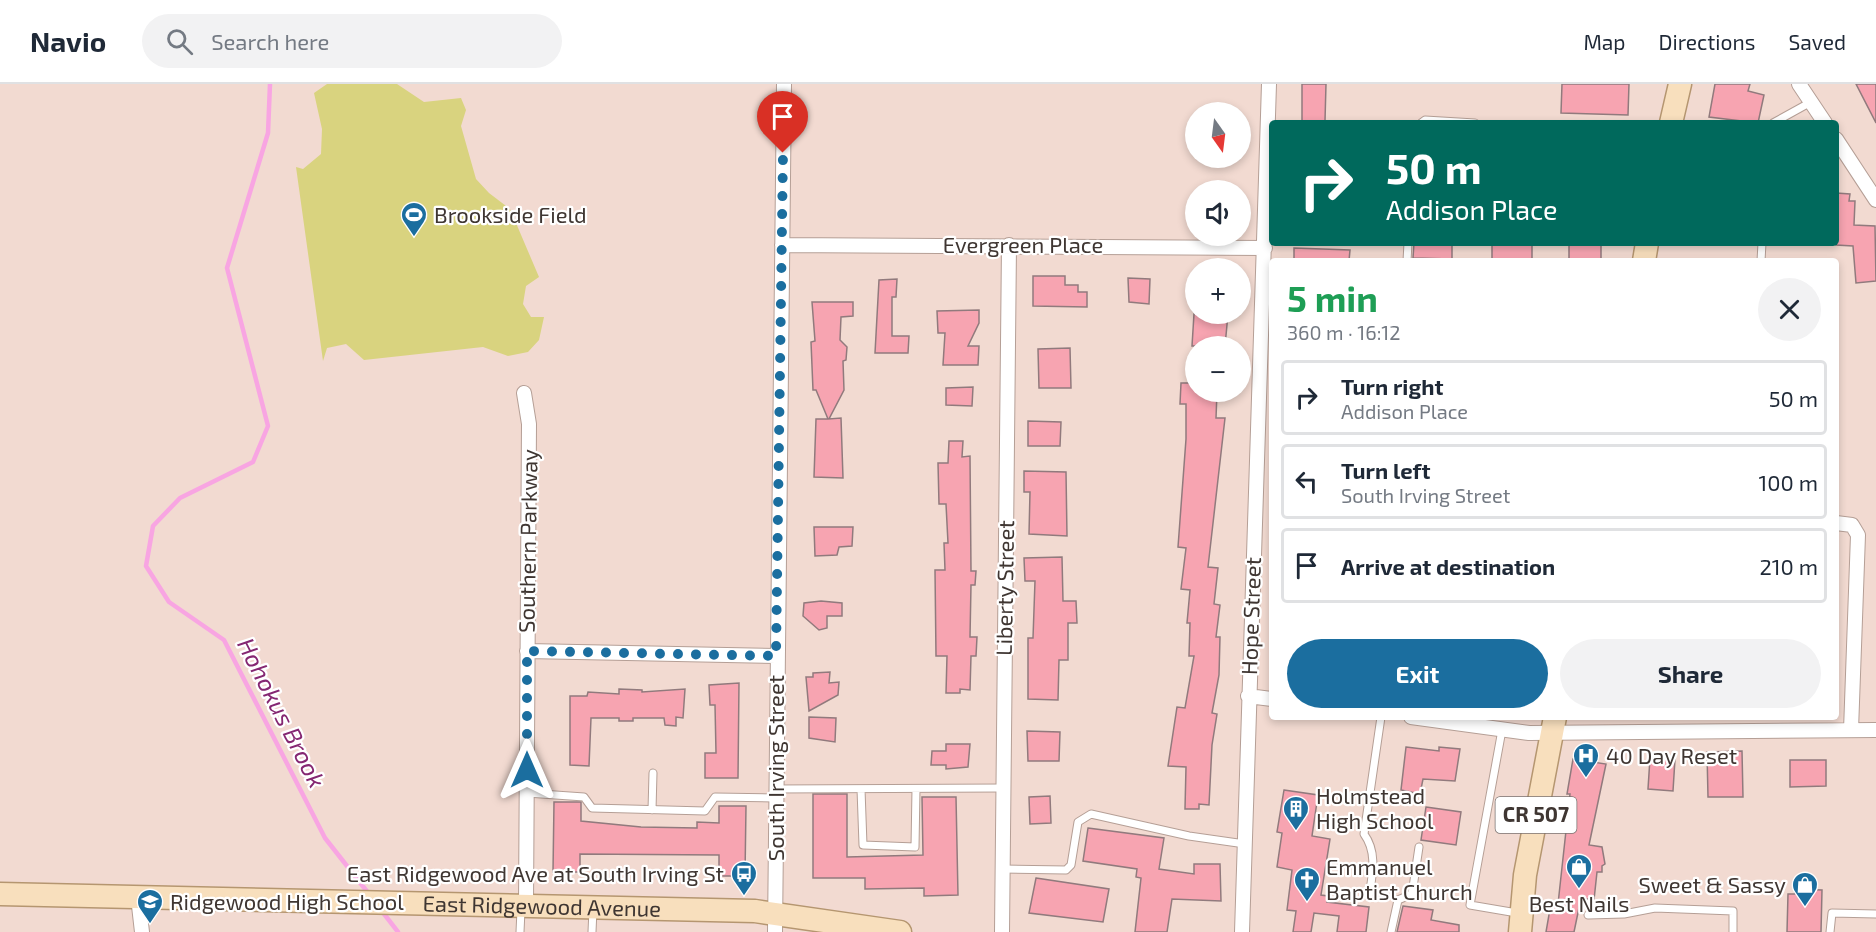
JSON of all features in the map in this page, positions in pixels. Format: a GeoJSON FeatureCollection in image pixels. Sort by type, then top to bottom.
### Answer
{"type":"FeatureCollection","features":[{"type":"Feature","properties":{"kind":"main road"},"geometry":{"type":"LineString","coordinates":[[1672,120],[1680,84]]}},
{"type":"Feature","properties":{"kind":"main road","name":"CR 507"},"geometry":{"type":"LineString","coordinates":[[1521,923],[1525,875],[1553,725]]}},
{"type":"Feature","properties":{"kind":"main road","name":"East Ridgewood Avenue"},"geometry":{"type":"LineString","coordinates":[[0,894],[593,907],[900,932]]}},
{"type":"Feature","properties":{"kind":"street","name":"South Irving Street"},"geometry":{"type":"LineString","coordinates":[[775,922],[776,656],[784,84]]}},
{"type":"Feature","properties":{"kind":"street","name":"Hope Street"},"geometry":{"type":"LineString","coordinates":[[1242,932],[1269,84]]}},
{"type":"Feature","properties":{"kind":"street"},"geometry":{"type":"LineString","coordinates":[[1799,84],[1823,120]]}},
{"type":"Feature","properties":{"kind":"street"},"geometry":{"type":"LineString","coordinates":[[1839,144],[1876,200]]}},
{"type":"Feature","properties":{"kind":"street","name":"Evergreen Place"},"geometry":{"type":"LineString","coordinates":[[782,245],[1265,248]]}},
{"type":"Feature","properties":{"kind":"street","name":"Liberty Street"},"geometry":{"type":"LineString","coordinates":[[1002,932],[1009,245]]}},
{"type":"Feature","properties":{"kind":"street","name":"Southern Parkway"},"geometry":{"type":"LineString","coordinates":[[523,905],[527,793],[529,424],[524,393]]}},
{"type":"Feature","properties":{"kind":"street"},"geometry":{"type":"LineString","coordinates":[[1839,523],[1852,525],[1858,535],[1851,730]]}},
{"type":"Feature","properties":{"kind":"street"},"geometry":{"type":"LineString","coordinates":[[527,651],[776,656]]}},
{"type":"Feature","properties":{"kind":"street"},"geometry":{"type":"LineString","coordinates":[[1248,696],[1269,699]]}},
{"type":"Feature","properties":{"kind":"street"},"geometry":{"type":"LineString","coordinates":[[1431,720],[1502,730],[1553,725],[1876,730]]}},
{"type":"Feature","properties":{"kind":"street"},"geometry":{"type":"LineString","coordinates":[[138,897],[142,932]]}},
{"type":"Feature","properties":{"kind":"lane"},"geometry":{"type":"LineString","coordinates":[[1778,120],[1811,102]]}},
{"type":"Feature","properties":{"kind":"lane"},"geometry":{"type":"LineString","coordinates":[[1369,897],[1374,863],[1369,841],[1364,834],[1382,720]]}},
{"type":"Feature","properties":{"kind":"lane"},"geometry":{"type":"LineString","coordinates":[[1502,730],[1470,905],[1521,923]]}},
{"type":"Feature","properties":{"kind":"lane"},"geometry":{"type":"LineString","coordinates":[[652,810],[653,773]]}},
{"type":"Feature","properties":{"kind":"lane"},"geometry":{"type":"LineString","coordinates":[[527,793],[584,797],[592,808],[705,811],[715,797],[861,789],[1003,788]]}},
{"type":"Feature","properties":{"kind":"lane"},"geometry":{"type":"LineString","coordinates":[[861,789],[863,845],[915,847],[916,789]]}},
{"type":"Feature","properties":{"kind":"lane"},"geometry":{"type":"LineString","coordinates":[[1002,869],[1066,870],[1071,865],[1078,822],[1091,814],[1189,836],[1245,844]]}},
{"type":"Feature","properties":{"kind":"lane"},"geometry":{"type":"LineString","coordinates":[[1391,932],[1398,900],[1412,894],[1419,847]]}},
{"type":"Feature","properties":{"kind":"lane"},"geometry":{"type":"LineString","coordinates":[[520,932],[523,905]]}},
{"type":"Feature","properties":{"kind":"lane"},"geometry":{"type":"LineString","coordinates":[[592,932],[593,907]]}},
{"type":"Feature","properties":{"kind":"lane"},"geometry":{"type":"LineString","coordinates":[[1587,915],[1624,914],[1655,908],[1733,911],[1733,932]]}},
{"type":"Feature","properties":{"kind":"lane"},"geometry":{"type":"LineString","coordinates":[[1830,932],[1832,913],[1876,914]]}},
{"type":"Feature","properties":{"kind":"shaded area","name":"Brookside Field"},"geometry":{"type":"Polygon","coordinates":[[[327,84],[397,84],[424,102],[461,98],[466,110],[461,126],[476,179],[489,193],[510,209],[539,277],[526,286],[523,304],[531,317],[544,317],[539,340],[528,352],[508,356],[483,347],[364,360],[346,344],[327,348],[323,361],[296,167],[303,169],[321,154],[322,129],[314,93],[327,84]]]}},
{"type":"Feature","properties":{"kind":"building"},"geometry":{"type":"Polygon","coordinates":[[[1302,84],[1326,84],[1325,120],[1302,120],[1302,84]]]}},
{"type":"Feature","properties":{"kind":"building"},"geometry":{"type":"Polygon","coordinates":[[[1562,84],[1629,84],[1628,115],[1561,113],[1562,84]]]}},
{"type":"Feature","properties":{"kind":"building"},"geometry":{"type":"Polygon","coordinates":[[[1715,84],[1750,84],[1748,91],[1764,95],[1759,120],[1709,117],[1715,84]]]}},
{"type":"Feature","properties":{"kind":"building"},"geometry":{"type":"Polygon","coordinates":[[[1856,84],[1876,84],[1876,123],[1856,84]]]}},
{"type":"Feature","properties":{"kind":"building"},"geometry":{"type":"Polygon","coordinates":[[[1839,193],[1850,194],[1849,201],[1855,201],[1854,225],[1875,226],[1876,281],[1856,283],[1853,246],[1839,245],[1839,193]]]}},
{"type":"Feature","properties":{"kind":"building"},"geometry":{"type":"Polygon","coordinates":[[[1414,246],[1452,246],[1452,258],[1413,258],[1414,246]]]}},
{"type":"Feature","properties":{"kind":"building"},"geometry":{"type":"Polygon","coordinates":[[[1492,246],[1532,246],[1532,258],[1492,258],[1492,246]]]}},
{"type":"Feature","properties":{"kind":"building"},"geometry":{"type":"Polygon","coordinates":[[[1569,246],[1601,246],[1601,258],[1569,258],[1569,246]]]}},
{"type":"Feature","properties":{"kind":"building"},"geometry":{"type":"Polygon","coordinates":[[[1294,248],[1350,250],[1349,258],[1294,258],[1294,248]]]}},
{"type":"Feature","properties":{"kind":"building"},"geometry":{"type":"Polygon","coordinates":[[[1033,276],[1065,276],[1065,285],[1078,285],[1078,292],[1087,292],[1087,307],[1033,306],[1033,276]]]}},
{"type":"Feature","properties":{"kind":"building"},"geometry":{"type":"Polygon","coordinates":[[[1128,278],[1150,279],[1149,304],[1129,302],[1128,278]]]}},
{"type":"Feature","properties":{"kind":"building"},"geometry":{"type":"Polygon","coordinates":[[[897,279],[896,297],[892,297],[892,336],[909,336],[908,353],[875,353],[879,280],[897,279]]]}},
{"type":"Feature","properties":{"kind":"building"},"geometry":{"type":"Polygon","coordinates":[[[812,302],[853,302],[853,316],[841,317],[840,340],[847,347],[846,360],[843,361],[844,390],[829,419],[841,418],[843,478],[814,477],[816,419],[828,419],[816,390],[813,390],[811,342],[815,341],[812,302]]]}},
{"type":"Feature","properties":{"kind":"building"},"geometry":{"type":"Polygon","coordinates":[[[979,310],[979,323],[968,346],[979,346],[978,365],[943,365],[945,333],[938,333],[937,311],[979,310]]]}},
{"type":"Feature","properties":{"kind":"building"},"geometry":{"type":"Polygon","coordinates":[[[1193,324],[1227,324],[1226,336],[1193,336],[1193,324]]]}},
{"type":"Feature","properties":{"kind":"building"},"geometry":{"type":"Polygon","coordinates":[[[1070,348],[1071,388],[1039,388],[1038,349],[1070,348]]]}},
{"type":"Feature","properties":{"kind":"building"},"geometry":{"type":"Polygon","coordinates":[[[1181,383],[1185,383],[1185,402],[1217,402],[1216,418],[1225,418],[1208,567],[1218,568],[1214,604],[1220,605],[1216,637],[1220,637],[1219,675],[1212,713],[1217,714],[1212,745],[1209,805],[1199,804],[1199,809],[1185,809],[1186,767],[1168,766],[1177,707],[1185,708],[1194,656],[1189,656],[1190,623],[1187,623],[1190,590],[1181,589],[1186,548],[1178,547],[1186,439],[1186,404],[1180,404],[1181,383]]]}},
{"type":"Feature","properties":{"kind":"building"},"geometry":{"type":"Polygon","coordinates":[[[973,387],[972,406],[946,405],[946,388],[973,387]]]}},
{"type":"Feature","properties":{"kind":"building"},"geometry":{"type":"Polygon","coordinates":[[[1028,421],[1061,422],[1060,446],[1028,446],[1028,421]]]}},
{"type":"Feature","properties":{"kind":"building"},"geometry":{"type":"Polygon","coordinates":[[[949,441],[963,441],[962,457],[970,456],[971,571],[976,571],[975,585],[971,585],[970,637],[977,637],[976,656],[971,656],[970,690],[960,689],[960,693],[946,693],[947,656],[936,656],[935,570],[945,570],[944,543],[948,543],[946,504],[939,504],[938,463],[948,463],[949,441]]]}},
{"type":"Feature","properties":{"kind":"building"},"geometry":{"type":"Polygon","coordinates":[[[1024,471],[1066,472],[1067,536],[1029,534],[1030,492],[1024,492],[1024,471]]]}},
{"type":"Feature","properties":{"kind":"building"},"geometry":{"type":"Polygon","coordinates":[[[814,527],[853,527],[852,546],[839,547],[837,555],[815,556],[814,527]]]}},
{"type":"Feature","properties":{"kind":"building"},"geometry":{"type":"Polygon","coordinates":[[[1062,557],[1063,601],[1076,601],[1077,623],[1068,623],[1068,660],[1059,660],[1058,700],[1028,699],[1028,638],[1033,638],[1035,581],[1025,581],[1024,558],[1062,557]]]}},
{"type":"Feature","properties":{"kind":"building"},"geometry":{"type":"Polygon","coordinates":[[[821,601],[842,603],[842,616],[827,616],[827,628],[819,630],[803,616],[804,603],[821,601]]]}},
{"type":"Feature","properties":{"kind":"building"},"geometry":{"type":"Polygon","coordinates":[[[830,672],[829,683],[839,682],[838,695],[809,711],[806,677],[813,677],[813,673],[830,672]]]}},
{"type":"Feature","properties":{"kind":"building"},"geometry":{"type":"Polygon","coordinates":[[[739,683],[738,778],[705,778],[705,753],[716,753],[715,705],[710,705],[709,685],[739,683]]]}},
{"type":"Feature","properties":{"kind":"building"},"geometry":{"type":"Polygon","coordinates":[[[619,689],[642,690],[642,692],[685,689],[683,718],[676,717],[676,726],[665,725],[664,718],[633,718],[633,721],[619,721],[619,718],[591,718],[589,766],[570,765],[570,696],[587,696],[588,692],[619,694],[619,689]]]}},
{"type":"Feature","properties":{"kind":"building"},"geometry":{"type":"Polygon","coordinates":[[[809,717],[836,718],[835,742],[809,738],[809,717]]]}},
{"type":"Feature","properties":{"kind":"building"},"geometry":{"type":"Polygon","coordinates":[[[1027,731],[1060,732],[1059,761],[1028,761],[1027,731]]]}},
{"type":"Feature","properties":{"kind":"building"},"geometry":{"type":"Polygon","coordinates":[[[946,744],[970,744],[968,767],[946,769],[946,765],[931,765],[932,751],[946,751],[946,744]]]}},
{"type":"Feature","properties":{"kind":"building"},"geometry":{"type":"Polygon","coordinates":[[[1406,747],[1439,751],[1439,747],[1460,749],[1455,781],[1423,779],[1420,794],[1401,790],[1406,747]]]}},
{"type":"Feature","properties":{"kind":"building"},"geometry":{"type":"Polygon","coordinates":[[[1742,751],[1743,797],[1708,797],[1707,752],[1742,751]]]}},
{"type":"Feature","properties":{"kind":"building"},"geometry":{"type":"Polygon","coordinates":[[[1650,758],[1675,759],[1673,791],[1648,789],[1650,758]]]}},
{"type":"Feature","properties":{"kind":"building"},"geometry":{"type":"Polygon","coordinates":[[[1573,759],[1606,764],[1589,845],[1602,847],[1605,864],[1602,866],[1602,872],[1597,872],[1594,900],[1581,898],[1574,932],[1546,932],[1551,903],[1558,904],[1570,794],[1567,794],[1573,759]]]}},
{"type":"Feature","properties":{"kind":"building"},"geometry":{"type":"Polygon","coordinates":[[[1790,760],[1826,760],[1826,786],[1790,787],[1790,760]]]}},
{"type":"Feature","properties":{"kind":"building"},"geometry":{"type":"Polygon","coordinates":[[[1284,790],[1318,795],[1312,836],[1330,839],[1321,895],[1328,896],[1327,902],[1369,907],[1366,932],[1337,932],[1339,916],[1314,913],[1311,932],[1293,932],[1296,911],[1287,910],[1292,870],[1277,867],[1282,833],[1277,832],[1284,790]]]}},
{"type":"Feature","properties":{"kind":"building"},"geometry":{"type":"Polygon","coordinates":[[[813,794],[847,794],[847,857],[923,855],[922,797],[956,797],[958,895],[924,896],[924,888],[865,889],[865,878],[813,878],[813,794]]]}},
{"type":"Feature","properties":{"kind":"building"},"geometry":{"type":"Polygon","coordinates":[[[1050,796],[1051,823],[1030,824],[1029,797],[1050,796]]]}},
{"type":"Feature","properties":{"kind":"building"},"geometry":{"type":"Polygon","coordinates":[[[554,802],[581,802],[581,821],[641,827],[697,828],[697,822],[719,823],[719,806],[746,806],[745,876],[719,876],[719,855],[580,854],[580,872],[553,872],[554,802]]]}},
{"type":"Feature","properties":{"kind":"building"},"geometry":{"type":"Polygon","coordinates":[[[1426,807],[1461,812],[1456,845],[1421,840],[1426,807]]]}},
{"type":"Feature","properties":{"kind":"building"},"geometry":{"type":"Polygon","coordinates":[[[1088,828],[1164,838],[1159,869],[1194,874],[1194,864],[1220,864],[1221,901],[1172,899],[1167,932],[1135,932],[1141,878],[1136,877],[1137,869],[1083,861],[1088,828]]]}},
{"type":"Feature","properties":{"kind":"building"},"geometry":{"type":"Polygon","coordinates":[[[1036,878],[1109,889],[1103,922],[1029,913],[1036,878]]]}},
{"type":"Feature","properties":{"kind":"building","name":"Sweet & Sassy"},"geometry":{"type":"Polygon","coordinates":[[[1795,889],[1822,890],[1821,932],[1787,932],[1788,894],[1795,894],[1795,889]]]}},
{"type":"Feature","properties":{"kind":"building"},"geometry":{"type":"Polygon","coordinates":[[[1403,906],[1433,910],[1431,920],[1459,925],[1459,932],[1397,932],[1403,906]]]}},
{"type":"Feature","properties":{"kind":"waterway","name":"Hohokus Brook"},"geometry":{"type":"LineString","coordinates":[[270,84],[268,133],[227,268],[268,426],[253,462],[180,498],[153,526],[146,566],[169,602],[224,640],[325,838],[369,894]]}},
{"type":"Feature","properties":{"kind":"waterway","name":"Hohokus Brook"},"geometry":{"type":"LineString","coordinates":[[381,910],[398,932]]}},
{"type":"Feature","properties":{"kind":"place","name":"Brookside Field"},"geometry":{"type":"Point","coordinates":[414,238]}},
{"type":"Feature","properties":{"kind":"place","name":"40 Day Reset"},"geometry":{"type":"Point","coordinates":[1586,779]}},
{"type":"Feature","properties":{"kind":"place","name":"Holmstead High School"},"geometry":{"type":"Point","coordinates":[1296,832]}},
{"type":"Feature","properties":{"kind":"place","name":"Best Nails"},"geometry":{"type":"Point","coordinates":[1579,890]}},
{"type":"Feature","properties":{"kind":"place","name":"East Ridgewood Ave at South Irving St"},"geometry":{"type":"Point","coordinates":[744,897]}},
{"type":"Feature","properties":{"kind":"place","name":"Emmanuel Baptist Church"},"geometry":{"type":"Point","coordinates":[1307,903]}},
{"type":"Feature","properties":{"kind":"place","name":"Sweet & Sassy"},"geometry":{"type":"Point","coordinates":[1805,908]}},
{"type":"Feature","properties":{"kind":"place","name":"Ridgewood High School"},"geometry":{"type":"Point","coordinates":[150,925]}},
{"type":"Feature","properties":{"kind":"route"},"geometry":{"type":"LineString","coordinates":[[527,770],[527,651],[776,656],[783,153]]}}]}
